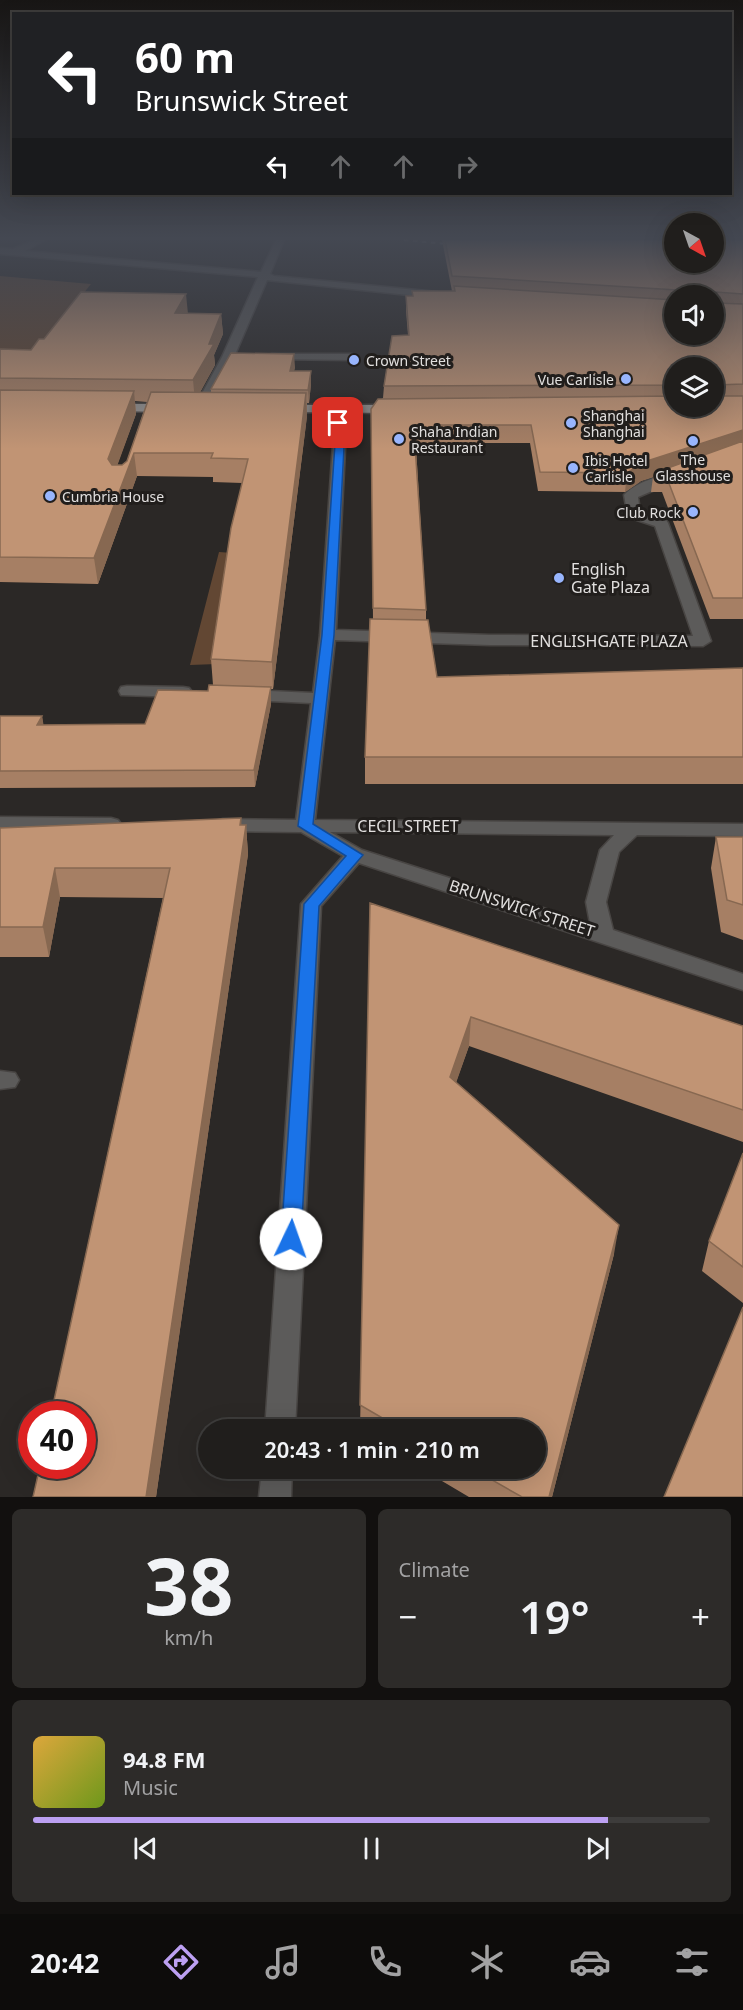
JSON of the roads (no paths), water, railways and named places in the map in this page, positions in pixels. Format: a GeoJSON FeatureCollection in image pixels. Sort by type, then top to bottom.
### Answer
{"type":"FeatureCollection","features":[{"type":"Feature","properties":{"kind":"main road"},"geometry":{"type":"LineString","coordinates":[[100,407],[195,408]]}},
{"type":"Feature","properties":{"kind":"main road"},"geometry":{"type":"LineString","coordinates":[[267,409],[412,409]]}},
{"type":"Feature","properties":{"kind":"street"},"geometry":{"type":"LineString","coordinates":[[195,408],[234,357],[251,310]]}},
{"type":"Feature","properties":{"kind":"street"},"geometry":{"type":"LineString","coordinates":[[262,357],[352,357]]}},
{"type":"Feature","properties":{"kind":"street"},"geometry":{"type":"LineString","coordinates":[[141,422],[147,407]]}},
{"type":"Feature","properties":{"kind":"street"},"geometry":{"type":"LineString","coordinates":[[305,826],[328,635],[340,429],[333,410]]}},
{"type":"Feature","properties":{"kind":"street","name":"ENGLISHGATE PLAZA"},"geometry":{"type":"LineString","coordinates":[[328,635],[490,640],[703,641],[661,523],[633,514],[631,495],[647,486],[690,471]]}},
{"type":"Feature","properties":{"kind":"street"},"geometry":{"type":"LineString","coordinates":[[127,691],[196,693]]}},
{"type":"Feature","properties":{"kind":"street"},"geometry":{"type":"LineString","coordinates":[[230,694],[320,698]]}},
{"type":"Feature","properties":{"kind":"street"},"geometry":{"type":"LineString","coordinates":[[0,823],[129,824]]}},
{"type":"Feature","properties":{"kind":"street","name":"CECIL STREET"},"geometry":{"type":"LineString","coordinates":[[200,825],[743,830]]}},
{"type":"Feature","properties":{"kind":"street","name":"BRUNSWICK STREET"},"geometry":{"type":"LineString","coordinates":[[305,826],[355,855],[743,982]]}},
{"type":"Feature","properties":{"kind":"street"},"geometry":{"type":"LineString","coordinates":[[604,935],[597,902],[610,850],[633,828]]}},
{"type":"Feature","properties":{"kind":"street"},"geometry":{"type":"LineString","coordinates":[[281,1419],[311,904],[355,855]]}},
{"type":"Feature","properties":{"kind":"street"},"geometry":{"type":"LineString","coordinates":[[275,1497],[276,1479]]}},
{"type":"Feature","properties":{"kind":"place","name":"Crown Street"},"geometry":{"type":"Point","coordinates":[354,360]}},
{"type":"Feature","properties":{"kind":"place","name":"Vue Carlisle"},"geometry":{"type":"Point","coordinates":[626,379]}},
{"type":"Feature","properties":{"kind":"place","name":"Shanghai Shanghai"},"geometry":{"type":"Point","coordinates":[571,423]}},
{"type":"Feature","properties":{"kind":"place","name":"Shaha Indian Restaurant"},"geometry":{"type":"Point","coordinates":[399,439]}},
{"type":"Feature","properties":{"kind":"place","name":"The Glasshouse"},"geometry":{"type":"Point","coordinates":[693,441]}},
{"type":"Feature","properties":{"kind":"place","name":"Ibis Hotel Carlisle"},"geometry":{"type":"Point","coordinates":[573,468]}},
{"type":"Feature","properties":{"kind":"place","name":"Cumbria House"},"geometry":{"type":"Point","coordinates":[50,496]}},
{"type":"Feature","properties":{"kind":"place","name":"Club Rock"},"geometry":{"type":"Point","coordinates":[693,512]}},
{"type":"Feature","properties":{"kind":"place","name":"English Gate Plaza"},"geometry":{"type":"Point","coordinates":[559,578]}}]}
